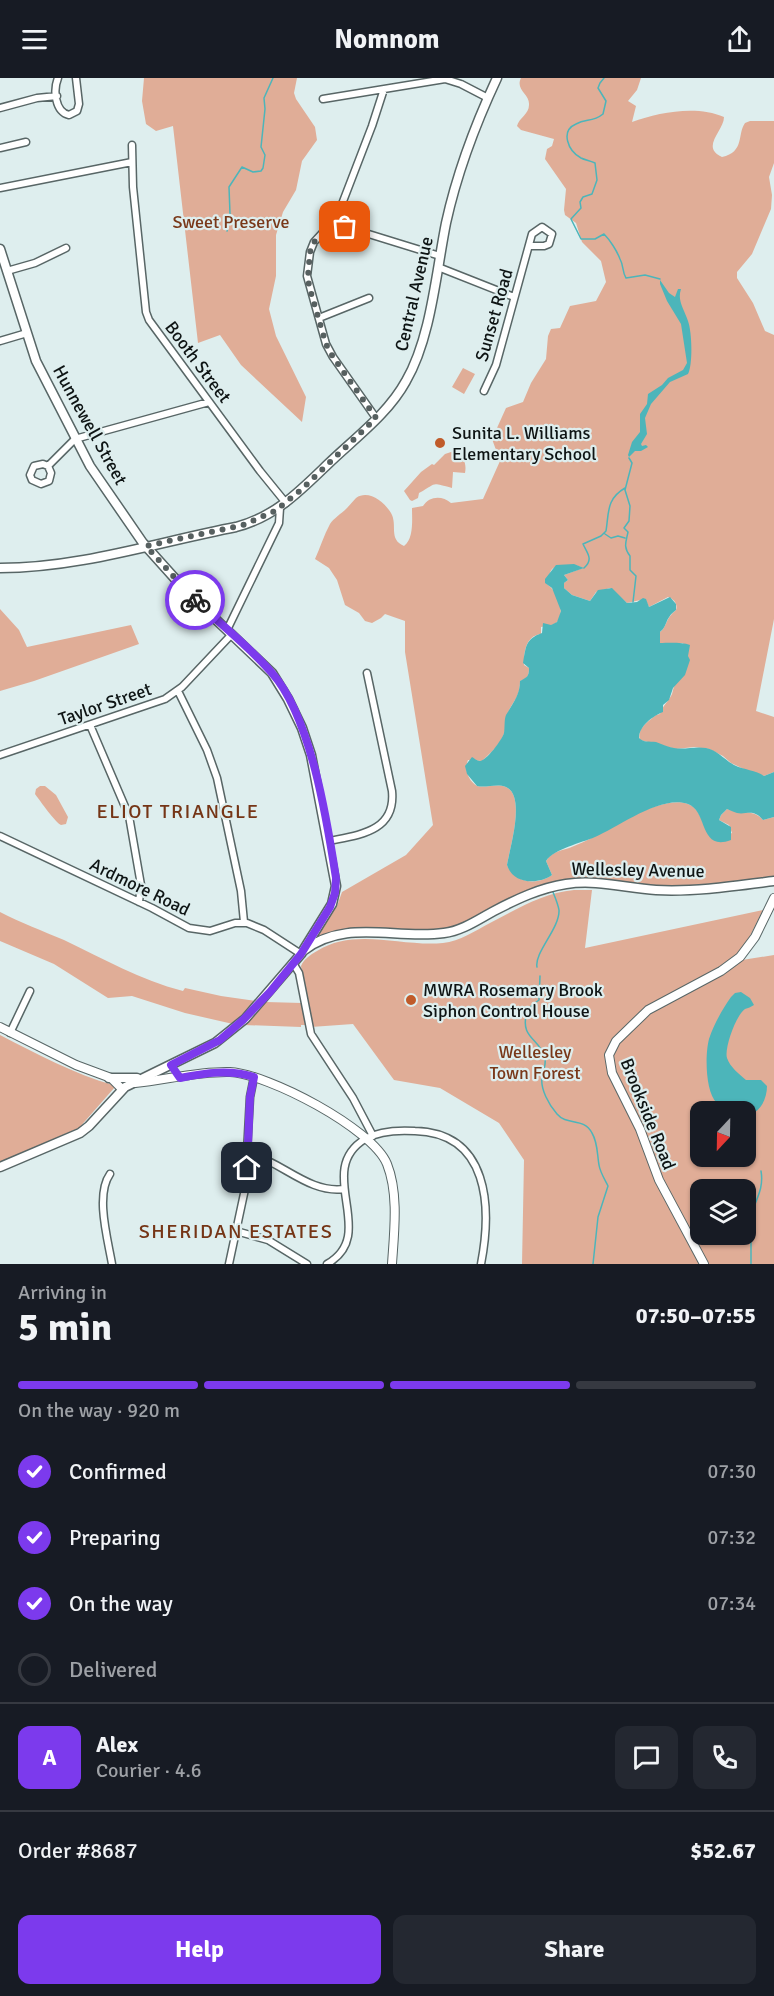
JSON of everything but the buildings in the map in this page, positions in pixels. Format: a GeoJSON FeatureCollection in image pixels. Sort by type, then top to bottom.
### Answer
{"type":"FeatureCollection","features":[{"type":"Feature","properties":{"kind":"main road","name":"Central Avenue"},"geometry":{"type":"LineString","coordinates":[[0,568],[31,568],[146,546],[243,525],[266,516],[283,506],[376,418],[400,391],[415,364],[421,347],[458,176],[497,78]]}},
{"type":"Feature","properties":{"kind":"main road","name":"Hunnewell Street"},"geometry":{"type":"LineString","coordinates":[[0,249],[42,375],[99,480],[146,546],[187,592],[272,673],[280,684],[295,713],[311,754],[336,878],[335,893],[330,907],[301,954],[236,1028],[215,1043],[126,1086],[80,1133],[0,1167]]}},
{"type":"Feature","properties":{"kind":"main road","name":"Wellesley Avenue"},"geometry":{"type":"LineString","coordinates":[[301,954],[320,940],[342,933],[367,931],[442,934],[453,932],[518,898],[541,889],[566,884],[586,882],[656,890],[683,890],[774,881]]}},
{"type":"Feature","properties":{"kind":"main road"},"geometry":{"type":"LineString","coordinates":[[109,1078],[141,1079]]}},
{"type":"Feature","properties":{"kind":"street"},"geometry":{"type":"LineString","coordinates":[[58,78],[56,83],[58,107],[62,113],[69,115],[77,111],[80,104],[76,78]]}},
{"type":"Feature","properties":{"kind":"street"},"geometry":{"type":"LineString","coordinates":[[323,99],[445,79],[461,84],[488,98]]}},
{"type":"Feature","properties":{"kind":"street"},"geometry":{"type":"LineString","coordinates":[[376,418],[326,344],[309,286],[309,259],[314,242],[333,223],[372,126],[384,89]]}},
{"type":"Feature","properties":{"kind":"street"},"geometry":{"type":"LineString","coordinates":[[0,108],[37,98],[57,96]]}},
{"type":"Feature","properties":{"kind":"street"},"geometry":{"type":"LineString","coordinates":[[0,148],[26,142]]}},
{"type":"Feature","properties":{"kind":"street","name":"Booth Street"},"geometry":{"type":"LineString","coordinates":[[132,145],[146,312],[153,328],[283,506]]}},
{"type":"Feature","properties":{"kind":"street"},"geometry":{"type":"LineString","coordinates":[[0,188],[132,162]]}},
{"type":"Feature","properties":{"kind":"street"},"geometry":{"type":"LineString","coordinates":[[333,223],[440,256]]}},
{"type":"Feature","properties":{"kind":"street","name":"Sunset Road"},"geometry":{"type":"LineString","coordinates":[[484,391],[496,365],[530,246]]}},
{"type":"Feature","properties":{"kind":"street"},"geometry":{"type":"LineString","coordinates":[[7,271],[35,263],[66,248]]}},
{"type":"Feature","properties":{"kind":"street"},"geometry":{"type":"LineString","coordinates":[[438,267],[514,297]]}},
{"type":"Feature","properties":{"kind":"street"},"geometry":{"type":"LineString","coordinates":[[319,318],[369,298]]}},
{"type":"Feature","properties":{"kind":"street"},"geometry":{"type":"LineString","coordinates":[[0,341],[27,333]]}},
{"type":"Feature","properties":{"kind":"street"},"geometry":{"type":"LineString","coordinates":[[48,466],[75,439],[209,402]]}},
{"type":"Feature","properties":{"kind":"street","name":"Taylor Street"},"geometry":{"type":"LineString","coordinates":[[0,755],[161,701],[178,691],[230,632],[280,522],[283,506]]}},
{"type":"Feature","properties":{"kind":"street"},"geometry":{"type":"LineString","coordinates":[[329,841],[366,833],[376,828],[386,818],[392,804],[392,792],[367,674]]}},
{"type":"Feature","properties":{"kind":"street"},"geometry":{"type":"LineString","coordinates":[[178,691],[207,750],[217,778],[241,891],[243,922],[264,930],[301,954]]}},
{"type":"Feature","properties":{"kind":"street"},"geometry":{"type":"LineString","coordinates":[[90,725],[129,816],[141,885],[139,902]]}},
{"type":"Feature","properties":{"kind":"street","name":"Ardmore Road"},"geometry":{"type":"LineString","coordinates":[[0,836],[197,930],[210,931],[243,922]]}},
{"type":"Feature","properties":{"kind":"street","name":"Brookside Road"},"geometry":{"type":"LineString","coordinates":[[704,1264],[657,1175],[640,1129],[612,1073],[609,1055],[616,1041],[648,1010],[715,974],[739,958],[755,937],[774,898]]}},
{"type":"Feature","properties":{"kind":"street"},"geometry":{"type":"LineString","coordinates":[[294,963],[299,973],[311,1034],[353,1098],[369,1137],[390,1172],[394,1204],[392,1264]]}},
{"type":"Feature","properties":{"kind":"street"},"geometry":{"type":"LineString","coordinates":[[10,1032],[30,991]]}},
{"type":"Feature","properties":{"kind":"street"},"geometry":{"type":"LineString","coordinates":[[0,1028],[126,1086],[228,1072],[254,1077],[326,1110],[369,1137]]}},
{"type":"Feature","properties":{"kind":"street"},"geometry":{"type":"LineString","coordinates":[[175,1063],[189,1076]]}},
{"type":"Feature","properties":{"kind":"street"},"geometry":{"type":"LineString","coordinates":[[175,1063],[180,1078]]}},
{"type":"Feature","properties":{"kind":"street"},"geometry":{"type":"LineString","coordinates":[[229,1264],[245,1189],[250,1097],[254,1077]]}},
{"type":"Feature","properties":{"kind":"street"},"geometry":{"type":"LineString","coordinates":[[327,1264],[338,1256],[346,1241],[349,1216],[342,1175],[345,1162],[357,1146],[369,1137],[410,1130],[434,1133],[456,1143],[470,1156],[481,1176],[485,1238],[481,1264]]}},
{"type":"Feature","properties":{"kind":"street"},"geometry":{"type":"LineString","coordinates":[[248,1153],[314,1184],[333,1189],[345,1189]]}},
{"type":"Feature","properties":{"kind":"street"},"geometry":{"type":"LineString","coordinates":[[110,1174],[104,1184],[103,1202],[112,1264]]}},
{"type":"Feature","properties":{"kind":"street"},"geometry":{"type":"LineString","coordinates":[[236,1231],[268,1240],[307,1264]]}},
{"type":"Feature","properties":{"kind":"green space","name":"Sweet Preserve"},"geometry":{"type":"Polygon","coordinates":[[[144,78],[297,78],[294,93],[315,127],[317,140],[302,161],[296,190],[283,212],[276,235],[276,276],[269,309],[276,336],[306,397],[302,422],[241,365],[220,335],[198,343],[173,126],[156,131],[146,124],[142,101],[144,78]]]}},
{"type":"Feature","properties":{"kind":"green space"},"geometry":{"type":"Polygon","coordinates":[[[521,78],[641,78],[637,90],[628,101],[636,106],[632,122],[678,111],[702,111],[724,117],[713,144],[716,153],[722,157],[729,155],[737,147],[745,123],[774,121],[774,163],[769,177],[772,195],[771,209],[752,254],[737,272],[737,278],[753,303],[765,331],[774,335],[774,619],[756,711],[774,717],[774,772],[764,776],[748,771],[709,749],[694,747],[676,749],[640,740],[641,729],[660,714],[687,666],[688,656],[683,643],[660,644],[660,632],[676,610],[676,604],[668,597],[649,607],[645,599],[627,603],[610,588],[596,592],[590,601],[572,595],[564,588],[564,583],[568,580],[564,575],[583,568],[569,565],[555,567],[547,584],[559,602],[561,614],[559,619],[554,624],[541,627],[541,634],[536,635],[529,642],[524,655],[524,665],[529,668],[528,675],[520,681],[519,692],[509,711],[501,739],[482,761],[468,760],[466,767],[468,774],[477,786],[503,786],[512,792],[516,811],[507,865],[515,876],[521,879],[540,881],[552,875],[546,861],[555,853],[583,842],[643,811],[659,805],[678,802],[688,804],[697,810],[714,840],[732,833],[729,825],[719,820],[727,809],[755,814],[763,820],[774,817],[774,879],[683,886],[565,883],[454,932],[362,930],[315,939],[337,906],[342,892],[406,855],[433,825],[405,652],[405,621],[385,614],[372,623],[365,621],[359,613],[345,605],[337,580],[329,568],[315,559],[326,533],[332,522],[356,498],[366,495],[381,501],[391,513],[396,540],[404,546],[411,534],[412,508],[423,506],[429,500],[436,498],[451,503],[483,499],[500,461],[492,439],[506,408],[523,402],[531,383],[546,359],[548,336],[551,329],[560,328],[570,306],[596,301],[606,282],[601,261],[582,242],[576,223],[565,215],[566,189],[545,159],[547,149],[552,146],[554,139],[521,130],[517,126],[529,105],[520,86],[521,78]]]}},
{"type":"Feature","properties":{"kind":"green space"},"geometry":{"type":"Polygon","coordinates":[[[463,368],[475,374],[464,394],[452,387],[463,368]]]}},
{"type":"Feature","properties":{"kind":"green space"},"geometry":{"type":"Polygon","coordinates":[[[454,451],[465,462],[465,473],[453,472],[452,488],[434,484],[419,493],[418,498],[410,500],[404,491],[421,472],[432,464],[434,465],[445,454],[454,451]]]}},
{"type":"Feature","properties":{"kind":"green space"},"geometry":{"type":"Polygon","coordinates":[[[0,609],[19,630],[27,647],[131,625],[139,644],[0,691],[0,609]]]}},
{"type":"Feature","properties":{"kind":"green space"},"geometry":{"type":"Polygon","coordinates":[[[45,786],[56,795],[68,817],[66,824],[58,823],[35,794],[36,789],[45,786]]]}},
{"type":"Feature","properties":{"kind":"green space","name":"Wellesley Town Forest"},"geometry":{"type":"Polygon","coordinates":[[[592,890],[585,948],[763,910],[746,944],[736,955],[713,971],[646,1007],[613,1039],[605,1055],[607,1071],[636,1130],[655,1181],[700,1264],[522,1264],[524,1160],[499,1123],[440,1088],[394,1080],[353,1024],[311,1027],[301,966],[307,957],[317,951],[347,940],[427,944],[449,942],[530,902],[552,894],[592,890]]]}},
{"type":"Feature","properties":{"kind":"green space"},"geometry":{"type":"Polygon","coordinates":[[[0,912],[137,975],[167,986],[183,991],[185,988],[256,1001],[233,1024],[185,1013],[132,996],[108,998],[54,964],[0,941],[0,912]]]}},
{"type":"Feature","properties":{"kind":"green space"},"geometry":{"type":"Polygon","coordinates":[[[774,955],[774,1264],[708,1264],[698,1245],[756,1245],[756,1179],[690,1179],[690,1230],[662,1178],[643,1127],[616,1075],[612,1061],[613,1053],[619,1044],[651,1013],[717,977],[742,960],[774,955]]]}},
{"type":"Feature","properties":{"kind":"green space"},"geometry":{"type":"Polygon","coordinates":[[[266,1002],[302,1003],[305,1025],[301,1027],[244,1025],[266,1002]]]}},
{"type":"Feature","properties":{"kind":"green space"},"geometry":{"type":"Polygon","coordinates":[[[0,1035],[56,1063],[115,1087],[79,1128],[0,1162],[0,1035]]]}},
{"type":"Feature","properties":{"kind":"water"},"geometry":{"type":"Polygon","coordinates":[[[660,280],[669,293],[675,297],[678,289],[681,289],[680,301],[690,333],[690,369],[688,374],[670,382],[651,404],[645,418],[647,434],[641,444],[648,447],[635,451],[629,457],[632,442],[640,432],[640,414],[647,404],[648,394],[668,378],[683,370],[687,363],[681,324],[667,301],[660,280]]]}},
{"type":"Feature","properties":{"kind":"water"},"geometry":{"type":"Polygon","coordinates":[[[574,564],[584,568],[564,575],[568,580],[564,583],[564,588],[572,595],[590,601],[598,590],[612,588],[627,603],[637,602],[643,598],[646,599],[649,607],[670,597],[676,604],[676,610],[660,632],[660,643],[690,645],[688,656],[690,660],[685,675],[673,688],[669,700],[663,705],[663,712],[641,729],[639,738],[674,748],[710,749],[734,765],[764,776],[774,772],[774,817],[763,820],[753,813],[737,813],[727,809],[719,820],[731,827],[731,840],[721,842],[709,836],[694,808],[677,802],[666,804],[653,807],[595,837],[555,853],[546,861],[552,875],[546,878],[526,881],[510,871],[507,865],[516,811],[512,792],[503,786],[477,786],[467,774],[465,766],[472,757],[480,761],[486,758],[503,736],[505,717],[517,695],[520,681],[529,673],[529,668],[523,663],[527,644],[532,638],[542,633],[543,623],[551,625],[557,622],[561,611],[552,588],[545,583],[545,579],[556,565],[574,564]]]}},
{"type":"Feature","properties":{"kind":"water"},"geometry":{"type":"Polygon","coordinates":[[[741,992],[750,998],[754,1005],[745,1009],[738,1018],[729,1040],[727,1058],[746,1080],[761,1080],[767,1086],[763,1103],[756,1110],[756,1101],[715,1101],[708,1082],[709,1039],[721,1012],[735,993],[741,992]]]}},
{"type":"Feature","properties":{"kind":"waterway"},"geometry":{"type":"LineString","coordinates":[[227,231],[230,214],[229,187],[242,167],[253,172],[261,171],[263,168],[265,155],[261,147],[264,98],[273,78]]}},
{"type":"Feature","properties":{"kind":"waterway"},"geometry":{"type":"LineString","coordinates":[[604,78],[598,88],[606,101],[603,114],[596,119],[580,122],[568,131],[567,136],[572,151],[581,158],[595,163],[597,180],[592,194],[583,197],[580,202],[581,208],[571,219],[581,239],[595,239],[604,234],[617,253],[626,278],[645,275],[660,279]]}},
{"type":"Feature","properties":{"kind":"waterway"},"geometry":{"type":"LineString","coordinates":[[629,458],[632,463],[625,490],[630,506],[629,521],[624,528],[628,532],[626,547],[630,556],[630,570],[636,576],[633,602]]}},
{"type":"Feature","properties":{"kind":"waterway"},"geometry":{"type":"LineString","coordinates":[[584,568],[589,559],[583,544],[601,536],[606,531],[611,502],[625,488]]}},
{"type":"Feature","properties":{"kind":"waterway"},"geometry":{"type":"LineString","coordinates":[[605,534],[611,538],[618,536],[625,538]]}},
{"type":"Feature","properties":{"kind":"waterway"},"geometry":{"type":"LineString","coordinates":[[537,967],[539,955],[558,917],[559,908],[553,892]]}},
{"type":"Feature","properties":{"kind":"waterway"},"geometry":{"type":"LineString","coordinates":[[540,976],[539,1000],[529,1009],[525,1021],[528,1033],[545,1058],[542,1076],[544,1091],[551,1106],[561,1118],[589,1128],[594,1137],[600,1168],[608,1186],[598,1217],[593,1264]]}},
{"type":"Feature","properties":{"kind":"waterway"},"geometry":{"type":"LineString","coordinates":[[756,1201],[761,1186],[761,1171]]}},
{"type":"Feature","properties":{"kind":"waterway"},"geometry":{"type":"LineString","coordinates":[[751,1245],[751,1264]]}},
{"type":"Feature","properties":{"kind":"way so far"},"geometry":{"type":"LineString","coordinates":[[195,600],[146,546],[243,525],[275,511],[301,490],[376,418],[326,344],[309,286],[308,266],[314,242],[333,223],[345,227]]}},
{"type":"Feature","properties":{"kind":"place","name":"Sunita L. Williams Elementary School"},"geometry":{"type":"Point","coordinates":[440,443]}},
{"type":"Feature","properties":{"kind":"place","name":"MWRA Rosemary Brook Siphon Control House"},"geometry":{"type":"Point","coordinates":[411,1000]}},
{"type":"Feature","properties":{"kind":"district","name":"ELIOT TRIANGLE"},"geometry":{"type":"Point","coordinates":[178,811]}},
{"type":"Feature","properties":{"kind":"district","name":"SHERIDAN ESTATES"},"geometry":{"type":"Point","coordinates":[236,1231]}},
{"type":"Feature","properties":{"kind":"route"},"geometry":{"type":"LineString","coordinates":[[195,600],[272,673],[288,699],[311,754],[336,878],[335,893],[330,907],[301,954],[270,992],[236,1028],[220,1040],[171,1065],[180,1078],[215,1072],[241,1073],[254,1077],[250,1097],[247,1168]]}}]}
